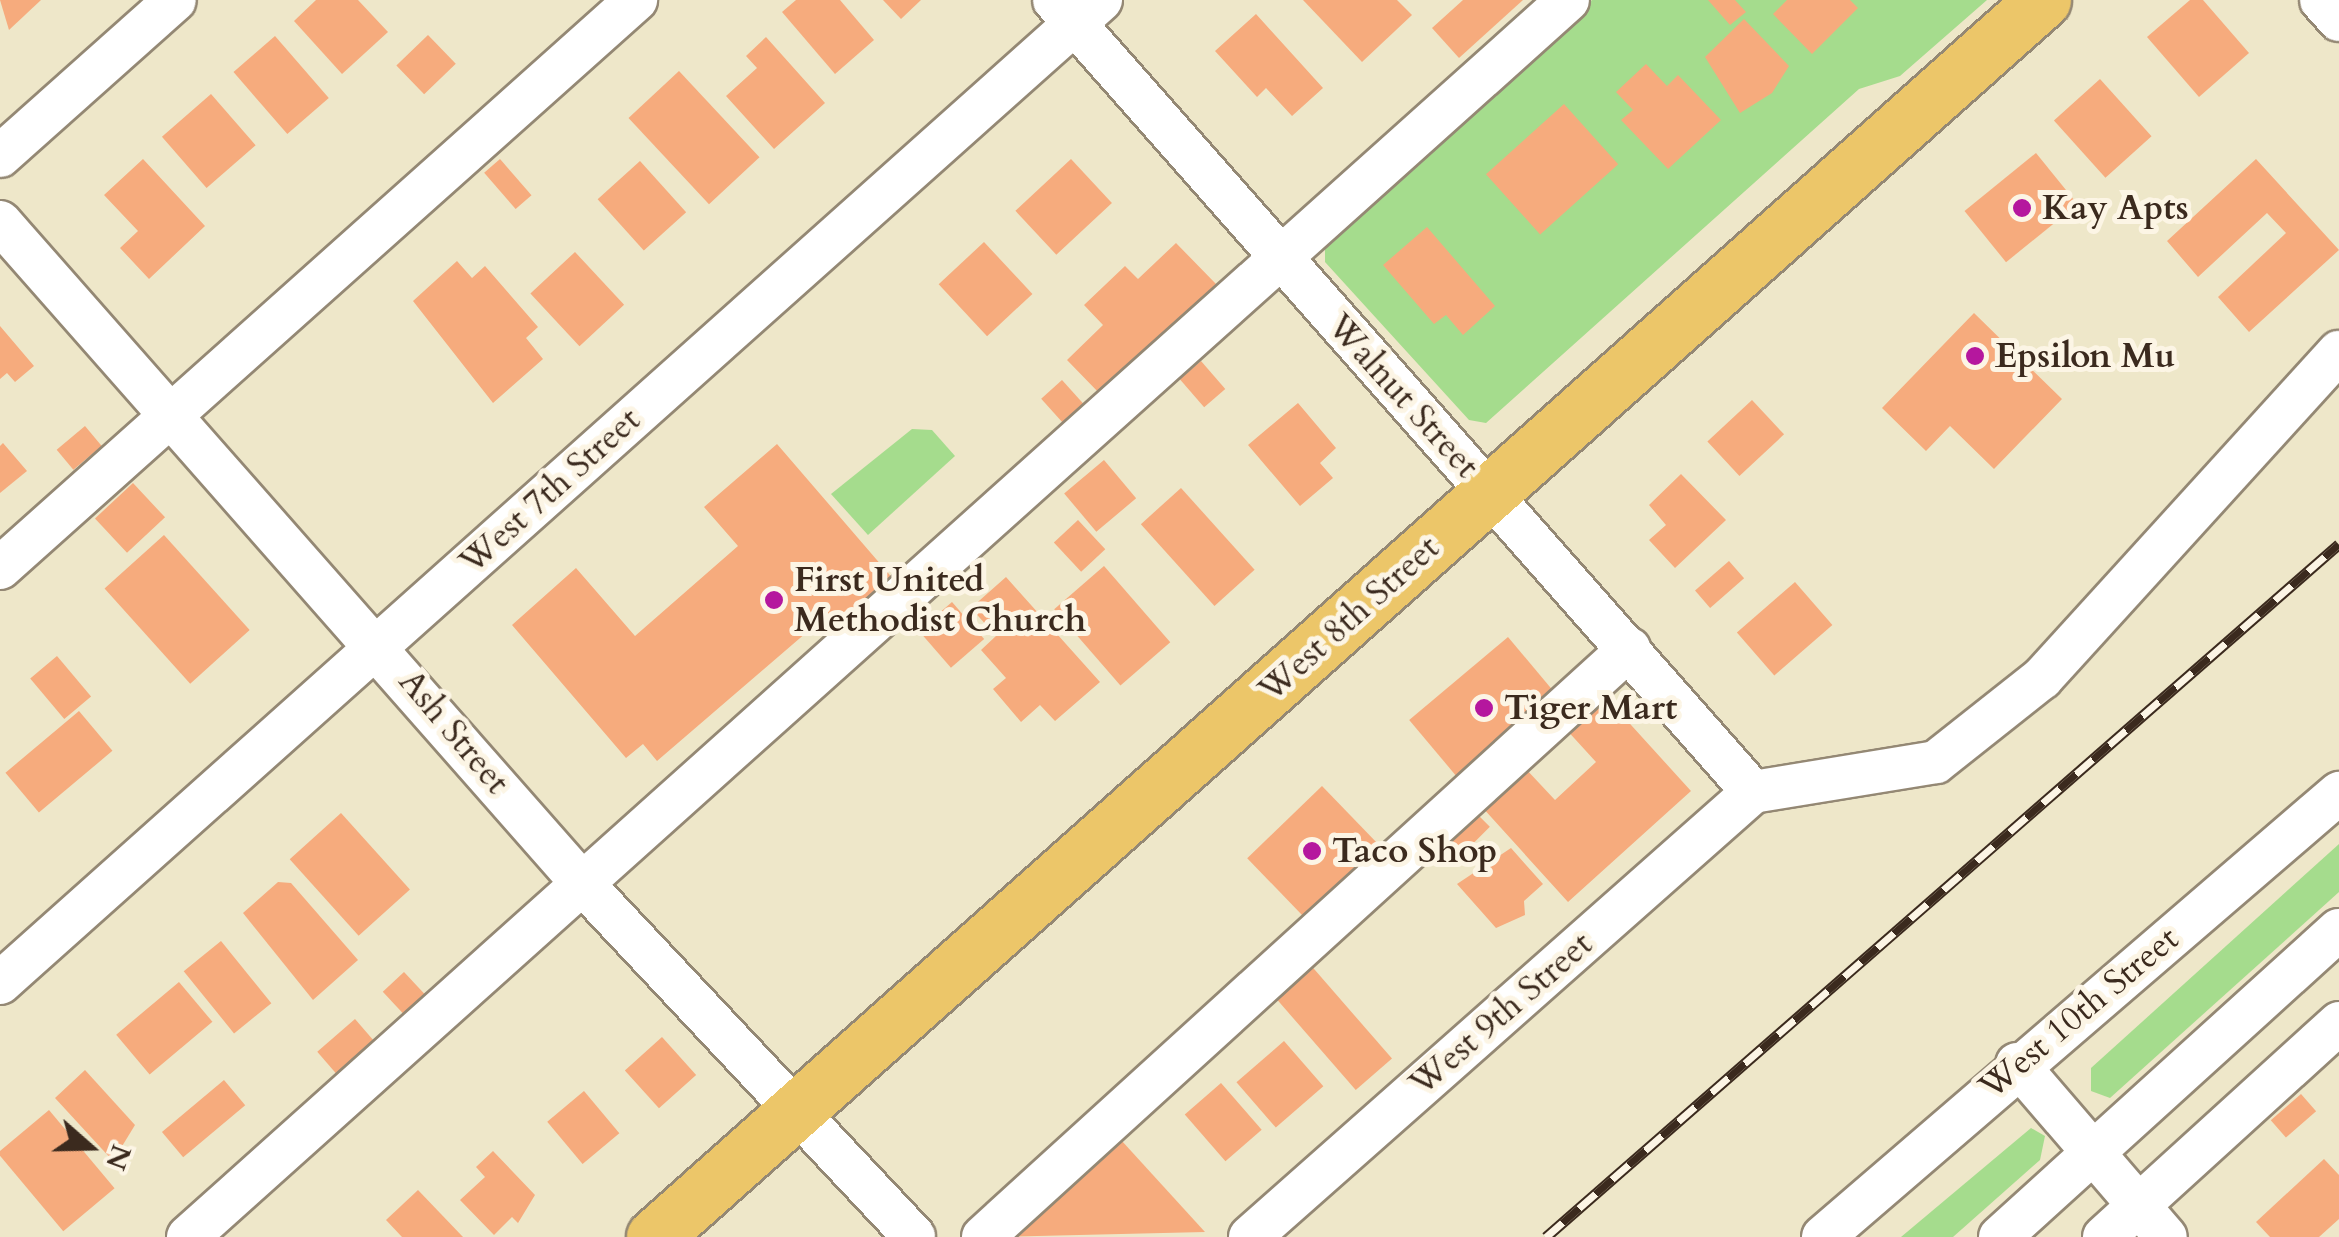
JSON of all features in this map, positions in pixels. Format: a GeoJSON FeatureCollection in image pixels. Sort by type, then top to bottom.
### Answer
{"type":"FeatureCollection","features":[{"type":"Feature","properties":{"kind":"main road","name":"West 8th Street"},"geometry":{"type":"LineString","coordinates":[[654,1237],[2043,0]]}},
{"type":"Feature","properties":{"kind":"street"},"geometry":{"type":"LineString","coordinates":[[0,156],[175,0]]}},
{"type":"Feature","properties":{"kind":"street"},"geometry":{"type":"LineString","coordinates":[[0,568],[636,0]]}},
{"type":"Feature","properties":{"kind":"street"},"geometry":{"type":"LineString","coordinates":[[188,1237],[1568,0]]}},
{"type":"Feature","properties":{"kind":"street"},"geometry":{"type":"LineString","coordinates":[[2321,0],[2339,20]]}},
{"type":"Feature","properties":{"kind":"street","name":"Walnut Street"},"geometry":{"type":"LineString","coordinates":[[1076,8],[1280,260],[1753,792]]}},
{"type":"Feature","properties":{"kind":"street","name":"West 7th Street"},"geometry":{"type":"LineString","coordinates":[[0,984],[380,644],[1076,8]]}},
{"type":"Feature","properties":{"kind":"street","name":"Ash Street"},"geometry":{"type":"LineString","coordinates":[[0,222],[167,418],[380,644],[582,883],[914,1237]]}},
{"type":"Feature","properties":{"kind":"street"},"geometry":{"type":"LineString","coordinates":[[1753,792],[1936,762],[2042,678],[2339,352]]}},
{"type":"Feature","properties":{"kind":"street"},"geometry":{"type":"LineString","coordinates":[[983,1237],[1629,649]]}},
{"type":"Feature","properties":{"kind":"street","name":"West 9th Street"},"geometry":{"type":"LineString","coordinates":[[1250,1237],[1753,792]]}},
{"type":"Feature","properties":{"kind":"street","name":"West 10th Street"},"geometry":{"type":"LineString","coordinates":[[1822,1237],[2017,1064],[2339,793]]}},
{"type":"Feature","properties":{"kind":"street"},"geometry":{"type":"LineString","coordinates":[[2000,1237],[2339,930]]}},
{"type":"Feature","properties":{"kind":"street"},"geometry":{"type":"LineString","coordinates":[[2104,1237],[2152,1222],[2339,1024]]}},
{"type":"Feature","properties":{"kind":"street"},"geometry":{"type":"LineString","coordinates":[[2017,1064],[2152,1222]]}},
{"type":"Feature","properties":{"kind":"green space"},"geometry":{"type":"Polygon","coordinates":[[[1592,0],[1987,0],[1900,76],[1859,89],[1486,423],[1469,420],[1325,262],[1325,244],[1592,0]]]}},
{"type":"Feature","properties":{"kind":"green space"},"geometry":{"type":"Polygon","coordinates":[[[912,429],[932,430],[955,456],[868,535],[831,494],[912,429]]]}},
{"type":"Feature","properties":{"kind":"green space"},"geometry":{"type":"Polygon","coordinates":[[[2339,844],[2339,892],[2110,1098],[2091,1091],[2091,1068],[2339,844]]]}},
{"type":"Feature","properties":{"kind":"green space"},"geometry":{"type":"Polygon","coordinates":[[[2031,1128],[2045,1136],[2040,1160],[1953,1237],[1901,1237],[2031,1128]]]}},
{"type":"Feature","properties":{"kind":"building"},"geometry":{"type":"Polygon","coordinates":[[[0,0],[41,0],[9,30],[0,0]]]}},
{"type":"Feature","properties":{"kind":"building"},"geometry":{"type":"Polygon","coordinates":[[[316,0],[358,0],[388,32],[342,74],[294,21],[316,0]]]}},
{"type":"Feature","properties":{"kind":"building"},"geometry":{"type":"Polygon","coordinates":[[[796,0],[840,0],[874,40],[835,74],[782,12],[796,0]]]}},
{"type":"Feature","properties":{"kind":"building"},"geometry":{"type":"Polygon","coordinates":[[[883,0],[921,0],[901,19],[883,0]]]}},
{"type":"Feature","properties":{"kind":"building"},"geometry":{"type":"Polygon","coordinates":[[[1303,0],[1397,0],[1412,15],[1362,62],[1303,0]]]}},
{"type":"Feature","properties":{"kind":"building"},"geometry":{"type":"Polygon","coordinates":[[[1463,0],[1523,0],[1459,58],[1432,28],[1463,0]]]}},
{"type":"Feature","properties":{"kind":"building"},"geometry":{"type":"Polygon","coordinates":[[[1708,0],[1735,0],[1746,12],[1730,25],[1708,0]]]}},
{"type":"Feature","properties":{"kind":"building"},"geometry":{"type":"Polygon","coordinates":[[[1787,0],[1850,0],[1858,8],[1812,54],[1773,14],[1787,0]]]}},
{"type":"Feature","properties":{"kind":"building"},"geometry":{"type":"Polygon","coordinates":[[[2190,0],[2203,0],[2249,53],[2199,97],[2147,37],[2190,0]]]}},
{"type":"Feature","properties":{"kind":"building"},"geometry":{"type":"Polygon","coordinates":[[[1256,14],[1323,88],[1292,116],[1266,88],[1257,97],[1215,51],[1256,14]]]}},
{"type":"Feature","properties":{"kind":"building"},"geometry":{"type":"Polygon","coordinates":[[[1744,19],[1789,66],[1772,93],[1740,113],[1705,57],[1744,19]]]}},
{"type":"Feature","properties":{"kind":"building"},"geometry":{"type":"Polygon","coordinates":[[[428,35],[456,64],[424,94],[396,66],[428,35]]]}},
{"type":"Feature","properties":{"kind":"building"},"geometry":{"type":"Polygon","coordinates":[[[275,36],[329,98],[287,134],[233,72],[275,36]]]}},
{"type":"Feature","properties":{"kind":"building"},"geometry":{"type":"Polygon","coordinates":[[[766,37],[825,103],[774,149],[726,96],[757,68],[746,56],[766,37]]]}},
{"type":"Feature","properties":{"kind":"building"},"geometry":{"type":"Polygon","coordinates":[[[1646,64],[1667,86],[1678,75],[1721,120],[1668,169],[1621,120],[1633,110],[1616,92],[1646,64]]]}},
{"type":"Feature","properties":{"kind":"building"},"geometry":{"type":"Polygon","coordinates":[[[679,71],[759,157],[709,204],[629,118],[679,71]]]}},
{"type":"Feature","properties":{"kind":"building"},"geometry":{"type":"Polygon","coordinates":[[[2100,79],[2152,136],[2105,178],[2054,120],[2100,79]]]}},
{"type":"Feature","properties":{"kind":"building"},"geometry":{"type":"Polygon","coordinates":[[[211,94],[256,145],[207,188],[162,137],[211,94]]]}},
{"type":"Feature","properties":{"kind":"building"},"geometry":{"type":"Polygon","coordinates":[[[1564,104],[1618,164],[1540,234],[1486,174],[1564,104]]]}},
{"type":"Feature","properties":{"kind":"building","name":"Kay Apts"},"geometry":{"type":"Polygon","coordinates":[[[2036,153],[2078,204],[2006,262],[1965,211],[2036,153]]]}},
{"type":"Feature","properties":{"kind":"building"},"geometry":{"type":"Polygon","coordinates":[[[143,159],[205,226],[149,279],[120,248],[138,231],[104,195],[143,159]]]}},
{"type":"Feature","properties":{"kind":"building"},"geometry":{"type":"Polygon","coordinates":[[[500,159],[531,195],[516,209],[484,173],[500,159]]]}},
{"type":"Feature","properties":{"kind":"building"},"geometry":{"type":"Polygon","coordinates":[[[1071,159],[1112,203],[1056,255],[1015,211],[1071,159]]]}},
{"type":"Feature","properties":{"kind":"building"},"geometry":{"type":"Polygon","coordinates":[[[2256,159],[2339,250],[2249,332],[2218,297],[2286,233],[2267,213],[2198,277],[2167,241],[2256,159]]]}},
{"type":"Feature","properties":{"kind":"building"},"geometry":{"type":"Polygon","coordinates":[[[640,161],[686,212],[644,250],[598,199],[640,161]]]}},
{"type":"Feature","properties":{"kind":"building"},"geometry":{"type":"Polygon","coordinates":[[[1427,227],[1495,306],[1463,335],[1446,315],[1434,324],[1383,265],[1427,227]]]}},
{"type":"Feature","properties":{"kind":"building"},"geometry":{"type":"Polygon","coordinates":[[[984,242],[1032,294],[987,336],[939,284],[984,242]]]}},
{"type":"Feature","properties":{"kind":"building"},"geometry":{"type":"Polygon","coordinates":[[[1176,243],[1216,284],[1101,395],[1067,360],[1103,325],[1084,305],[1125,266],[1138,279],[1176,243]]]}},
{"type":"Feature","properties":{"kind":"building"},"geometry":{"type":"Polygon","coordinates":[[[575,252],[624,305],[579,346],[530,294],[575,252]]]}},
{"type":"Feature","properties":{"kind":"building"},"geometry":{"type":"Polygon","coordinates":[[[457,261],[472,278],[485,266],[538,327],[526,338],[543,359],[493,403],[413,301],[457,261]]]}},
{"type":"Feature","properties":{"kind":"building","name":"Epsilon Mu"},"geometry":{"type":"Polygon","coordinates":[[[1974,313],[2062,399],[1994,469],[1950,426],[1926,451],[1882,408],[1974,313]]]}},
{"type":"Feature","properties":{"kind":"building"},"geometry":{"type":"Polygon","coordinates":[[[0,326],[34,366],[15,382],[7,373],[0,379],[0,326]]]}},
{"type":"Feature","properties":{"kind":"building"},"geometry":{"type":"Polygon","coordinates":[[[1201,361],[1225,389],[1204,407],[1180,379],[1201,361]]]}},
{"type":"Feature","properties":{"kind":"building"},"geometry":{"type":"Polygon","coordinates":[[[1062,380],[1086,407],[1065,425],[1041,399],[1062,380]]]}},
{"type":"Feature","properties":{"kind":"building"},"geometry":{"type":"Polygon","coordinates":[[[1752,400],[1784,434],[1739,476],[1707,442],[1752,400]]]}},
{"type":"Feature","properties":{"kind":"building"},"geometry":{"type":"Polygon","coordinates":[[[1298,403],[1336,448],[1320,463],[1333,478],[1300,506],[1248,445],[1298,403]]]}},
{"type":"Feature","properties":{"kind":"building"},"geometry":{"type":"Polygon","coordinates":[[[85,426],[102,446],[73,470],[57,450],[85,426]]]}},
{"type":"Feature","properties":{"kind":"building"},"geometry":{"type":"Polygon","coordinates":[[[3,443],[27,471],[0,493],[0,446],[3,443]]]}},
{"type":"Feature","properties":{"kind":"building","name":"First United Methodist Church"},"geometry":{"type":"Polygon","coordinates":[[[777,444],[895,581],[833,634],[821,620],[657,761],[643,744],[626,758],[512,625],[576,568],[635,636],[738,546],[704,507],[777,444]]]}},
{"type":"Feature","properties":{"kind":"building"},"geometry":{"type":"Polygon","coordinates":[[[1104,460],[1136,498],[1096,532],[1064,493],[1104,460]]]}},
{"type":"Feature","properties":{"kind":"building"},"geometry":{"type":"Polygon","coordinates":[[[1681,474],[1726,520],[1675,568],[1649,540],[1666,525],[1649,505],[1681,474]]]}},
{"type":"Feature","properties":{"kind":"building"},"geometry":{"type":"Polygon","coordinates":[[[133,483],[165,517],[127,553],[95,518],[133,483]]]}},
{"type":"Feature","properties":{"kind":"building"},"geometry":{"type":"Polygon","coordinates":[[[1181,488],[1255,570],[1214,606],[1141,524],[1181,488]]]}},
{"type":"Feature","properties":{"kind":"building"},"geometry":{"type":"Polygon","coordinates":[[[1078,520],[1105,549],[1081,572],[1054,543],[1078,520]]]}},
{"type":"Feature","properties":{"kind":"building"},"geometry":{"type":"Polygon","coordinates":[[[164,535],[250,630],[190,684],[105,589],[164,535]]]}},
{"type":"Feature","properties":{"kind":"building"},"geometry":{"type":"Polygon","coordinates":[[[1729,561],[1744,578],[1710,608],[1695,591],[1729,561]]]}},
{"type":"Feature","properties":{"kind":"building"},"geometry":{"type":"Polygon","coordinates":[[[1104,566],[1170,642],[1120,686],[1054,609],[1104,566]]]}},
{"type":"Feature","properties":{"kind":"building"},"geometry":{"type":"Polygon","coordinates":[[[1006,577],[1100,682],[1055,721],[1040,705],[1021,722],[993,689],[1006,678],[981,650],[996,636],[971,608],[1006,577]]]}},
{"type":"Feature","properties":{"kind":"building"},"geometry":{"type":"Polygon","coordinates":[[[1795,582],[1832,625],[1774,676],[1737,633],[1795,582]]]}},
{"type":"Feature","properties":{"kind":"building"},"geometry":{"type":"Polygon","coordinates":[[[952,602],[984,639],[951,668],[919,631],[952,602]]]}},
{"type":"Feature","properties":{"kind":"building","name":"Tiger Mart"},"geometry":{"type":"Polygon","coordinates":[[[1508,637],[1557,696],[1459,779],[1409,720],[1508,637]]]}},
{"type":"Feature","properties":{"kind":"building"},"geometry":{"type":"Polygon","coordinates":[[[57,656],[91,697],[64,719],[30,678],[57,656]]]}},
{"type":"Feature","properties":{"kind":"building"},"geometry":{"type":"Polygon","coordinates":[[[1602,693],[1691,791],[1568,902],[1482,807],[1525,768],[1555,800],[1596,762],[1564,727],[1602,693]]]}},
{"type":"Feature","properties":{"kind":"building"},"geometry":{"type":"Polygon","coordinates":[[[79,711],[112,751],[39,813],[5,773],[79,711]]]}},
{"type":"Feature","properties":{"kind":"building","name":"Taco Shop"},"geometry":{"type":"Polygon","coordinates":[[[1322,786],[1378,844],[1303,917],[1247,858],[1322,786]]]}},
{"type":"Feature","properties":{"kind":"building"},"geometry":{"type":"Polygon","coordinates":[[[1475,812],[1490,827],[1461,856],[1446,841],[1475,812]]]}},
{"type":"Feature","properties":{"kind":"building"},"geometry":{"type":"Polygon","coordinates":[[[341,813],[410,890],[359,936],[290,859],[341,813]]]}},
{"type":"Feature","properties":{"kind":"building"},"geometry":{"type":"Polygon","coordinates":[[[1511,848],[1543,884],[1524,901],[1525,915],[1496,928],[1457,884],[1511,848]]]}},
{"type":"Feature","properties":{"kind":"building"},"geometry":{"type":"Polygon","coordinates":[[[278,882],[291,883],[358,960],[313,1000],[243,913],[278,882]]]}},
{"type":"Feature","properties":{"kind":"building"},"geometry":{"type":"Polygon","coordinates":[[[221,941],[271,1003],[234,1033],[184,971],[221,941]]]}},
{"type":"Feature","properties":{"kind":"building"},"geometry":{"type":"Polygon","coordinates":[[[1308,962],[1392,1059],[1356,1090],[1272,993],[1308,962]]]}},
{"type":"Feature","properties":{"kind":"building"},"geometry":{"type":"Polygon","coordinates":[[[404,972],[429,999],[408,1019],[383,992],[404,972]]]}},
{"type":"Feature","properties":{"kind":"building"},"geometry":{"type":"Polygon","coordinates":[[[179,982],[212,1022],[150,1075],[116,1035],[179,982]]]}},
{"type":"Feature","properties":{"kind":"building"},"geometry":{"type":"Polygon","coordinates":[[[355,1019],[377,1044],[339,1077],[317,1052],[355,1019]]]}},
{"type":"Feature","properties":{"kind":"building"},"geometry":{"type":"Polygon","coordinates":[[[662,1037],[696,1075],[659,1108],[625,1070],[662,1037]]]}},
{"type":"Feature","properties":{"kind":"building"},"geometry":{"type":"Polygon","coordinates":[[[1284,1041],[1323,1086],[1276,1128],[1236,1082],[1284,1041]]]}},
{"type":"Feature","properties":{"kind":"building"},"geometry":{"type":"Polygon","coordinates":[[[85,1070],[135,1125],[113,1161],[55,1098],[85,1070]]]}},
{"type":"Feature","properties":{"kind":"building"},"geometry":{"type":"Polygon","coordinates":[[[224,1080],[245,1105],[183,1157],[162,1132],[224,1080]]]}},
{"type":"Feature","properties":{"kind":"building"},"geometry":{"type":"Polygon","coordinates":[[[1221,1083],[1262,1130],[1225,1161],[1185,1114],[1221,1083]]]}},
{"type":"Feature","properties":{"kind":"building"},"geometry":{"type":"Polygon","coordinates":[[[584,1091],[619,1133],[583,1164],[547,1122],[584,1091]]]}},
{"type":"Feature","properties":{"kind":"building"},"geometry":{"type":"Polygon","coordinates":[[[2301,1094],[2316,1111],[2286,1138],[2271,1120],[2301,1094]]]}},
{"type":"Feature","properties":{"kind":"building"},"geometry":{"type":"Polygon","coordinates":[[[49,1110],[115,1188],[63,1231],[0,1156],[0,1151],[49,1110]]]}},
{"type":"Feature","properties":{"kind":"building"},"geometry":{"type":"Polygon","coordinates":[[[1111,1129],[1205,1232],[994,1237],[1111,1129]]]}},
{"type":"Feature","properties":{"kind":"building"},"geometry":{"type":"Polygon","coordinates":[[[493,1151],[535,1195],[518,1223],[512,1217],[494,1235],[460,1200],[485,1177],[476,1167],[493,1151]]]}},
{"type":"Feature","properties":{"kind":"building"},"geometry":{"type":"Polygon","coordinates":[[[2324,1159],[2339,1175],[2339,1219],[2319,1237],[2270,1237],[2256,1222],[2324,1159]]]}},
{"type":"Feature","properties":{"kind":"building"},"geometry":{"type":"Polygon","coordinates":[[[418,1190],[463,1237],[402,1237],[386,1220],[418,1190]]]}},
{"type":"Feature","properties":{"kind":"railway"},"geometry":{"type":"LineString","coordinates":[[1546,1237],[2339,544]]}},
{"type":"Feature","properties":{"kind":"place","name":"Kay Apts"},"geometry":{"type":"Point","coordinates":[2022,208]}},
{"type":"Feature","properties":{"kind":"place","name":"Epsilon Mu"},"geometry":{"type":"Point","coordinates":[1975,356]}},
{"type":"Feature","properties":{"kind":"place","name":"First United Methodist Church"},"geometry":{"type":"Point","coordinates":[774,600]}},
{"type":"Feature","properties":{"kind":"place","name":"Tiger Mart"},"geometry":{"type":"Point","coordinates":[1484,708]}},
{"type":"Feature","properties":{"kind":"place","name":"Taco Shop"},"geometry":{"type":"Point","coordinates":[1312,851]}}]}
